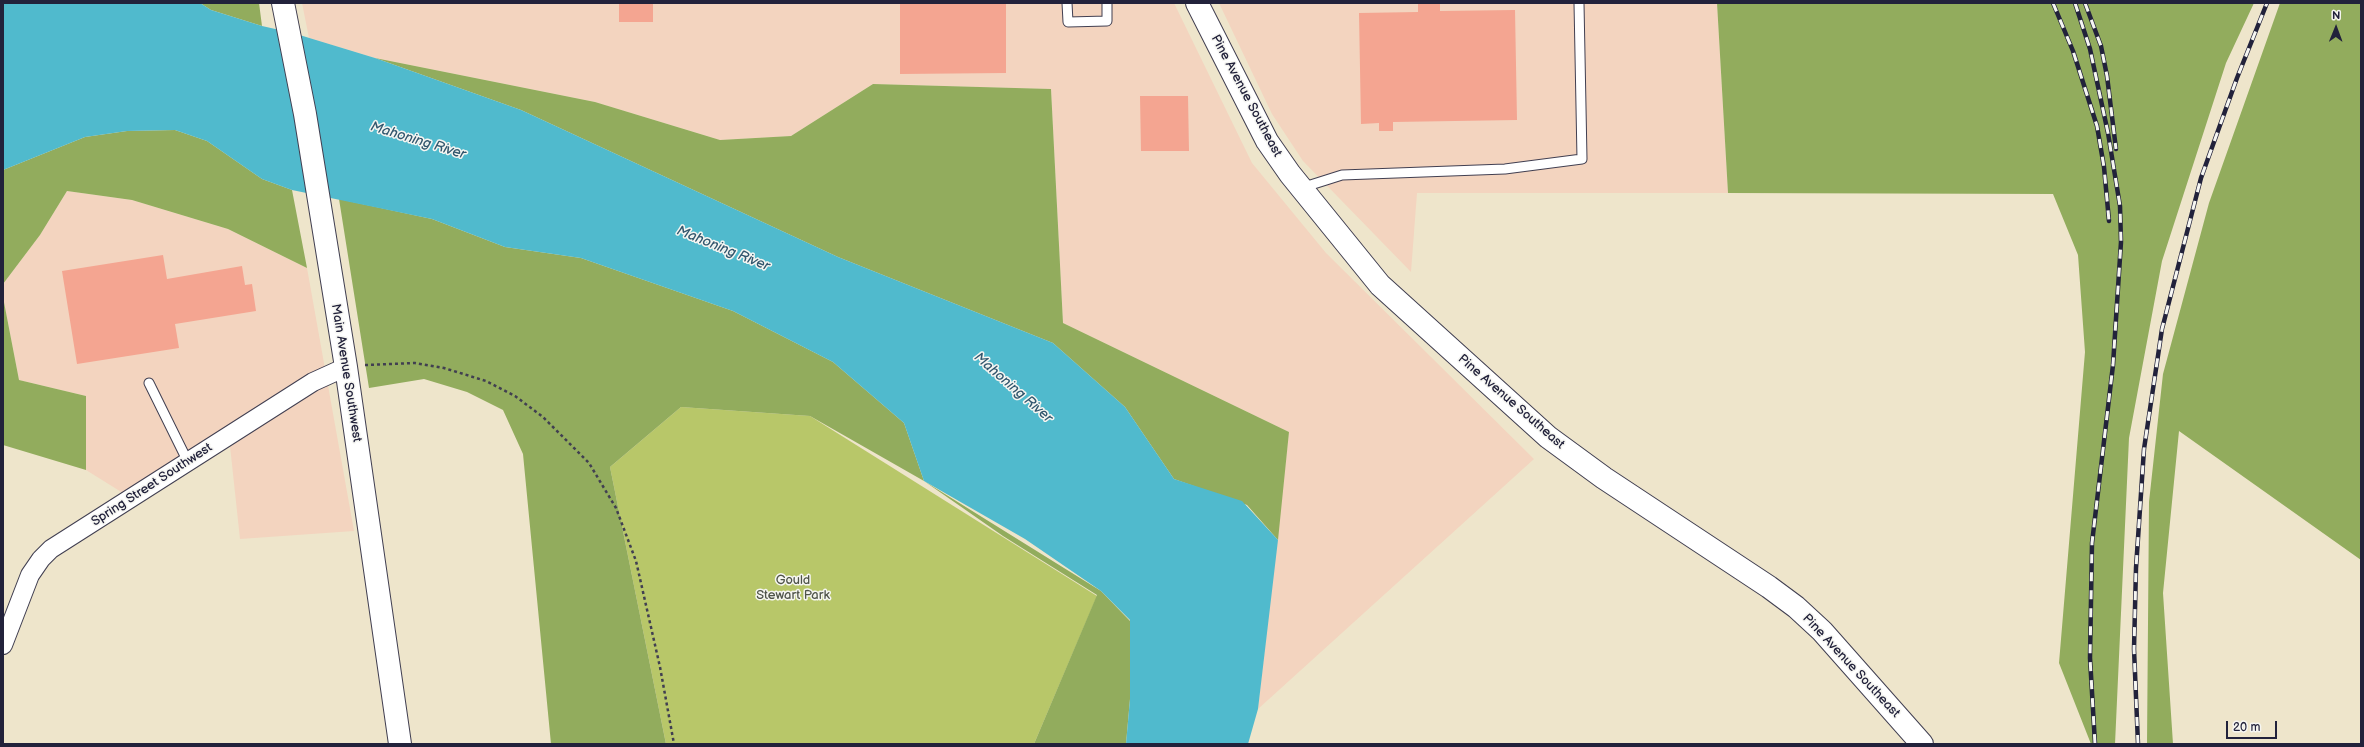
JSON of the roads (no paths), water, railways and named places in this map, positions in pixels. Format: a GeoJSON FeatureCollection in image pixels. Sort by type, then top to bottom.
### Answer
{"type":"FeatureCollection","features":[{"type":"Feature","properties":{"kind":"street","name":"Main Avenue Southwest"},"geometry":{"type":"LineString","coordinates":[[283,3],[305,114],[346,367],[400,744]]}},
{"type":"Feature","properties":{"kind":"street","name":"Pine Avenue Southeast"},"geometry":{"type":"LineString","coordinates":[[1197,3],[1267,141],[1301,188],[1380,286],[1530,423],[1604,478],[1769,587],[1796,607],[1822,632],[1922,744]]}},
{"type":"Feature","properties":{"kind":"street","name":"Spring Street Southwest"},"geometry":{"type":"LineString","coordinates":[[3,645],[30,575],[41,559],[52,549],[313,382],[346,367]]}},
{"type":"Feature","properties":{"kind":"lane"},"geometry":{"type":"LineString","coordinates":[[1067,3],[1068,22],[1107,21],[1107,3]]}},
{"type":"Feature","properties":{"kind":"lane"},"geometry":{"type":"LineString","coordinates":[[1301,188],[1342,176],[1505,169],[1582,159],[1579,3]]}},
{"type":"Feature","properties":{"kind":"lane"},"geometry":{"type":"LineString","coordinates":[[149,383],[188,462]]}},
{"type":"Feature","properties":{"kind":"water","name":"Mahoning River"},"geometry":{"type":"Polygon","coordinates":[[[3,3],[200,3],[211,10],[375,58],[521,110],[838,257],[1053,343],[1125,407],[1174,479],[1242,501],[1278,540],[1258,709],[1248,744],[1126,744],[1130,699],[1130,620],[1101,591],[1025,539],[924,481],[904,423],[833,362],[733,311],[581,258],[505,247],[432,219],[292,190],[262,179],[207,141],[175,130],[127,131],[85,137],[3,170],[3,3]]]}},
{"type":"Feature","properties":{"kind":"railway"},"geometry":{"type":"LineString","coordinates":[[2053,3],[2073,51],[2097,126],[2104,167],[2109,221]]}},
{"type":"Feature","properties":{"kind":"railway"},"geometry":{"type":"LineString","coordinates":[[2075,3],[2090,49],[2108,133],[2120,206],[2121,242],[2113,365],[2092,543],[2090,658],[2095,744]]}},
{"type":"Feature","properties":{"kind":"railway"},"geometry":{"type":"LineString","coordinates":[[2085,3],[2101,46],[2107,76],[2116,149]]}},
{"type":"Feature","properties":{"kind":"railway"},"geometry":{"type":"LineString","coordinates":[[2138,744],[2134,649],[2136,568],[2144,449],[2162,329],[2201,178],[2237,78],[2267,3]]}},
{"type":"Feature","properties":{"kind":"park label","name":"Gould Stewart Park"},"geometry":{"type":"Point","coordinates":[793,588]}}]}
